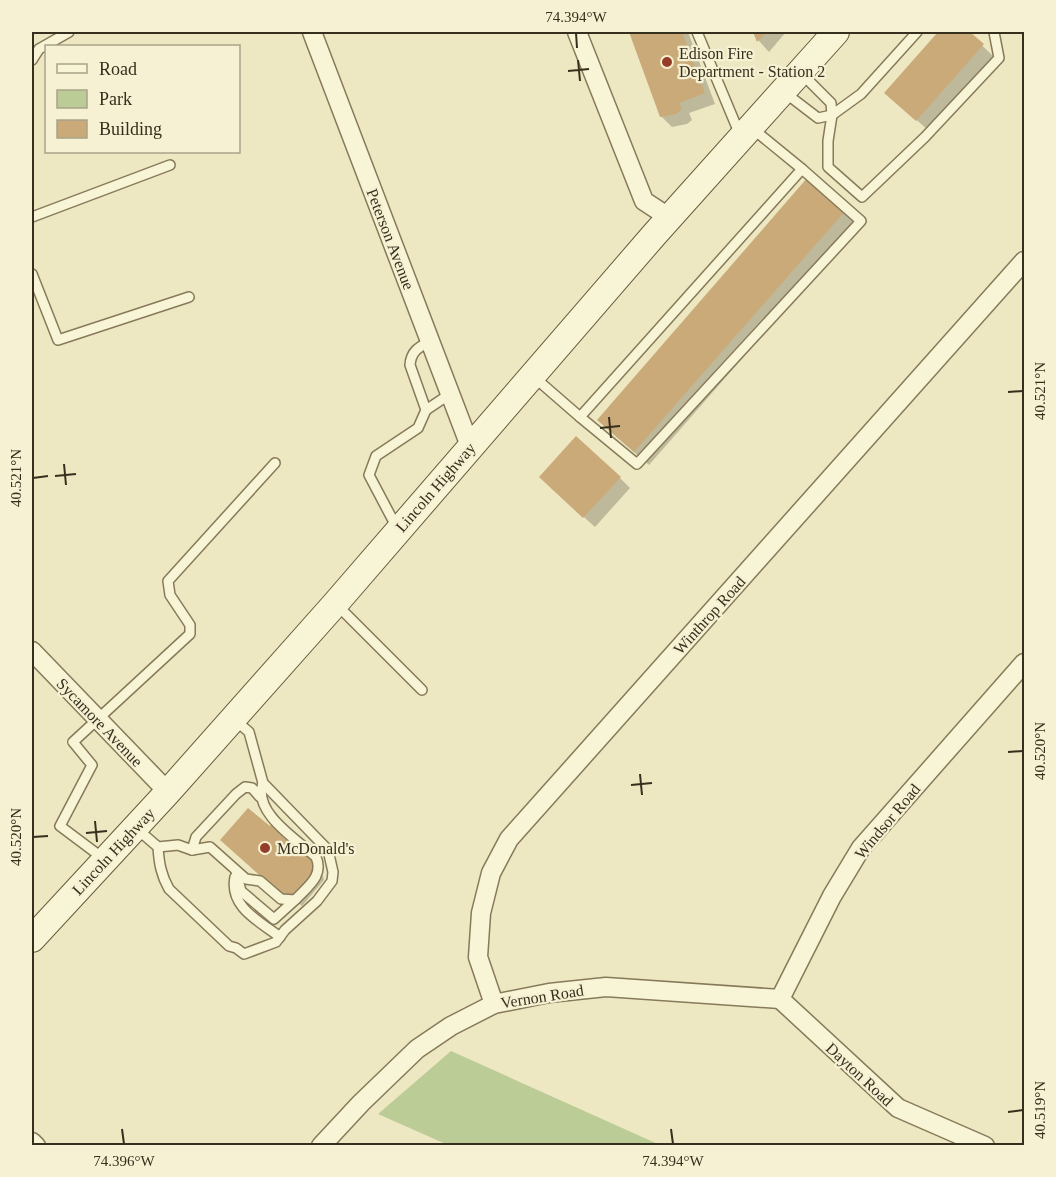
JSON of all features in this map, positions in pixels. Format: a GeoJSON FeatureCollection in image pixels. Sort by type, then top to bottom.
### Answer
{"type":"FeatureCollection","features":[{"type":"Feature","properties":{"kind":"main road","name":"Lincoln Highway"},"geometry":{"type":"LineString","coordinates":[[32,939],[234,718],[654,235],[836,32]]}},
{"type":"Feature","properties":{"kind":"street","name":"Peterson Avenue"},"geometry":{"type":"LineString","coordinates":[[312,32],[470,446]]}},
{"type":"Feature","properties":{"kind":"street"},"geometry":{"type":"LineString","coordinates":[[577,32],[644,201],[670,218]]}},
{"type":"Feature","properties":{"kind":"street","name":"Winthrop Road"},"geometry":{"type":"LineString","coordinates":[[494,1004],[478,957],[481,913],[491,873],[509,839],[1024,261]]}},
{"type":"Feature","properties":{"kind":"street","name":"Sycamore Avenue"},"geometry":{"type":"LineString","coordinates":[[32,651],[168,792]]}},
{"type":"Feature","properties":{"kind":"street","name":"Windsor Road"},"geometry":{"type":"LineString","coordinates":[[780,999],[832,896],[861,848],[1024,663]]}},
{"type":"Feature","properties":{"kind":"street","name":"Vernon Road"},"geometry":{"type":"LineString","coordinates":[[321,1146],[361,1102],[417,1049],[451,1026],[494,1004],[549,993],[606,987],[780,999]]}},
{"type":"Feature","properties":{"kind":"street","name":"Dayton Road"},"geometry":{"type":"LineString","coordinates":[[780,999],[898,1108],[985,1146]]}},
{"type":"Feature","properties":{"kind":"street"},"geometry":{"type":"LineString","coordinates":[[32,1142],[36,1146]]}},
{"type":"Feature","properties":{"kind":"lane"},"geometry":{"type":"LineString","coordinates":[[46,45],[69,32]]}},
{"type":"Feature","properties":{"kind":"lane"},"geometry":{"type":"LineString","coordinates":[[532,375],[636,464],[861,221],[802,169],[746,132],[697,32]]}},
{"type":"Feature","properties":{"kind":"lane"},"geometry":{"type":"LineString","coordinates":[[783,91],[818,118],[832,115],[861,94],[917,32]]}},
{"type":"Feature","properties":{"kind":"lane"},"geometry":{"type":"LineString","coordinates":[[800,72],[831,103],[828,167],[862,197],[925,137],[999,58],[994,32]]}},
{"type":"Feature","properties":{"kind":"lane"},"geometry":{"type":"LineString","coordinates":[[32,60],[39,49],[45,46]]}},
{"type":"Feature","properties":{"kind":"lane"},"geometry":{"type":"LineString","coordinates":[[32,217],[170,165]]}},
{"type":"Feature","properties":{"kind":"lane"},"geometry":{"type":"LineString","coordinates":[[580,417],[802,169]]}},
{"type":"Feature","properties":{"kind":"lane"},"geometry":{"type":"LineString","coordinates":[[32,274],[58,340],[189,297]]}},
{"type":"Feature","properties":{"kind":"lane"},"geometry":{"type":"LineString","coordinates":[[426,410],[411,365],[411,357],[416,349],[430,341]]}},
{"type":"Feature","properties":{"kind":"lane"},"geometry":{"type":"LineString","coordinates":[[398,530],[369,475],[376,456],[418,429],[426,410],[450,394]]}},
{"type":"Feature","properties":{"kind":"lane"},"geometry":{"type":"LineString","coordinates":[[105,860],[60,826],[92,765],[73,742],[190,634],[190,625],[170,595],[168,581],[276,463]]}},
{"type":"Feature","properties":{"kind":"lane"},"geometry":{"type":"LineString","coordinates":[[335,604],[422,690]]}},
{"type":"Feature","properties":{"kind":"lane"},"geometry":{"type":"LineString","coordinates":[[135,827],[158,847],[159,866],[169,889],[229,946],[244,954],[276,942],[316,901],[332,881],[333,872],[328,850],[263,783],[249,732],[234,718]]}},
{"type":"Feature","properties":{"kind":"lane"},"geometry":{"type":"LineString","coordinates":[[236,871],[241,891],[274,919],[317,876],[319,863],[316,857],[270,816],[261,797],[260,790],[263,783]]}},
{"type":"Feature","properties":{"kind":"lane"},"geometry":{"type":"LineString","coordinates":[[192,850],[196,837],[236,794],[245,788],[252,788],[261,797]]}},
{"type":"Feature","properties":{"kind":"lane"},"geometry":{"type":"LineString","coordinates":[[158,847],[178,845],[192,850],[210,847],[246,879],[260,881],[281,899],[295,900]]}},
{"type":"Feature","properties":{"kind":"lane"},"geometry":{"type":"LineString","coordinates":[[236,871],[233,889],[242,907],[280,937]]}},
{"type":"Feature","properties":{"kind":"green space"},"geometry":{"type":"Polygon","coordinates":[[[451,1051],[660,1145],[448,1145],[378,1114],[451,1051]]]}},
{"type":"Feature","properties":{"kind":"building","name":"Edison Fire Department - Station 2"},"geometry":{"type":"Polygon","coordinates":[[[629,32],[682,32],[705,93],[679,103],[682,109],[676,114],[660,117],[629,32]]]}},
{"type":"Feature","properties":{"kind":"building"},"geometry":{"type":"Polygon","coordinates":[[[753,32],[767,32],[757,42],[753,32]]]}},
{"type":"Feature","properties":{"kind":"building"},"geometry":{"type":"Polygon","coordinates":[[[938,32],[970,32],[984,44],[916,121],[884,93],[938,32]]]}},
{"type":"Feature","properties":{"kind":"building"},"geometry":{"type":"Polygon","coordinates":[[[808,177],[846,210],[634,452],[597,420],[808,177]]]}},
{"type":"Feature","properties":{"kind":"building"},"geometry":{"type":"Polygon","coordinates":[[[576,436],[621,477],[583,518],[539,477],[576,436]]]}},
{"type":"Feature","properties":{"kind":"building","name":"McDonald's"},"geometry":{"type":"Polygon","coordinates":[[[248,808],[270,826],[273,822],[310,856],[315,869],[291,897],[285,892],[282,895],[220,840],[248,808]]]}},
{"type":"Feature","properties":{"kind":"place","name":"Edison Fire Department - Station 2"},"geometry":{"type":"Point","coordinates":[667,62]}},
{"type":"Feature","properties":{"kind":"place","name":"McDonald's"},"geometry":{"type":"Point","coordinates":[265,848]}}]}
